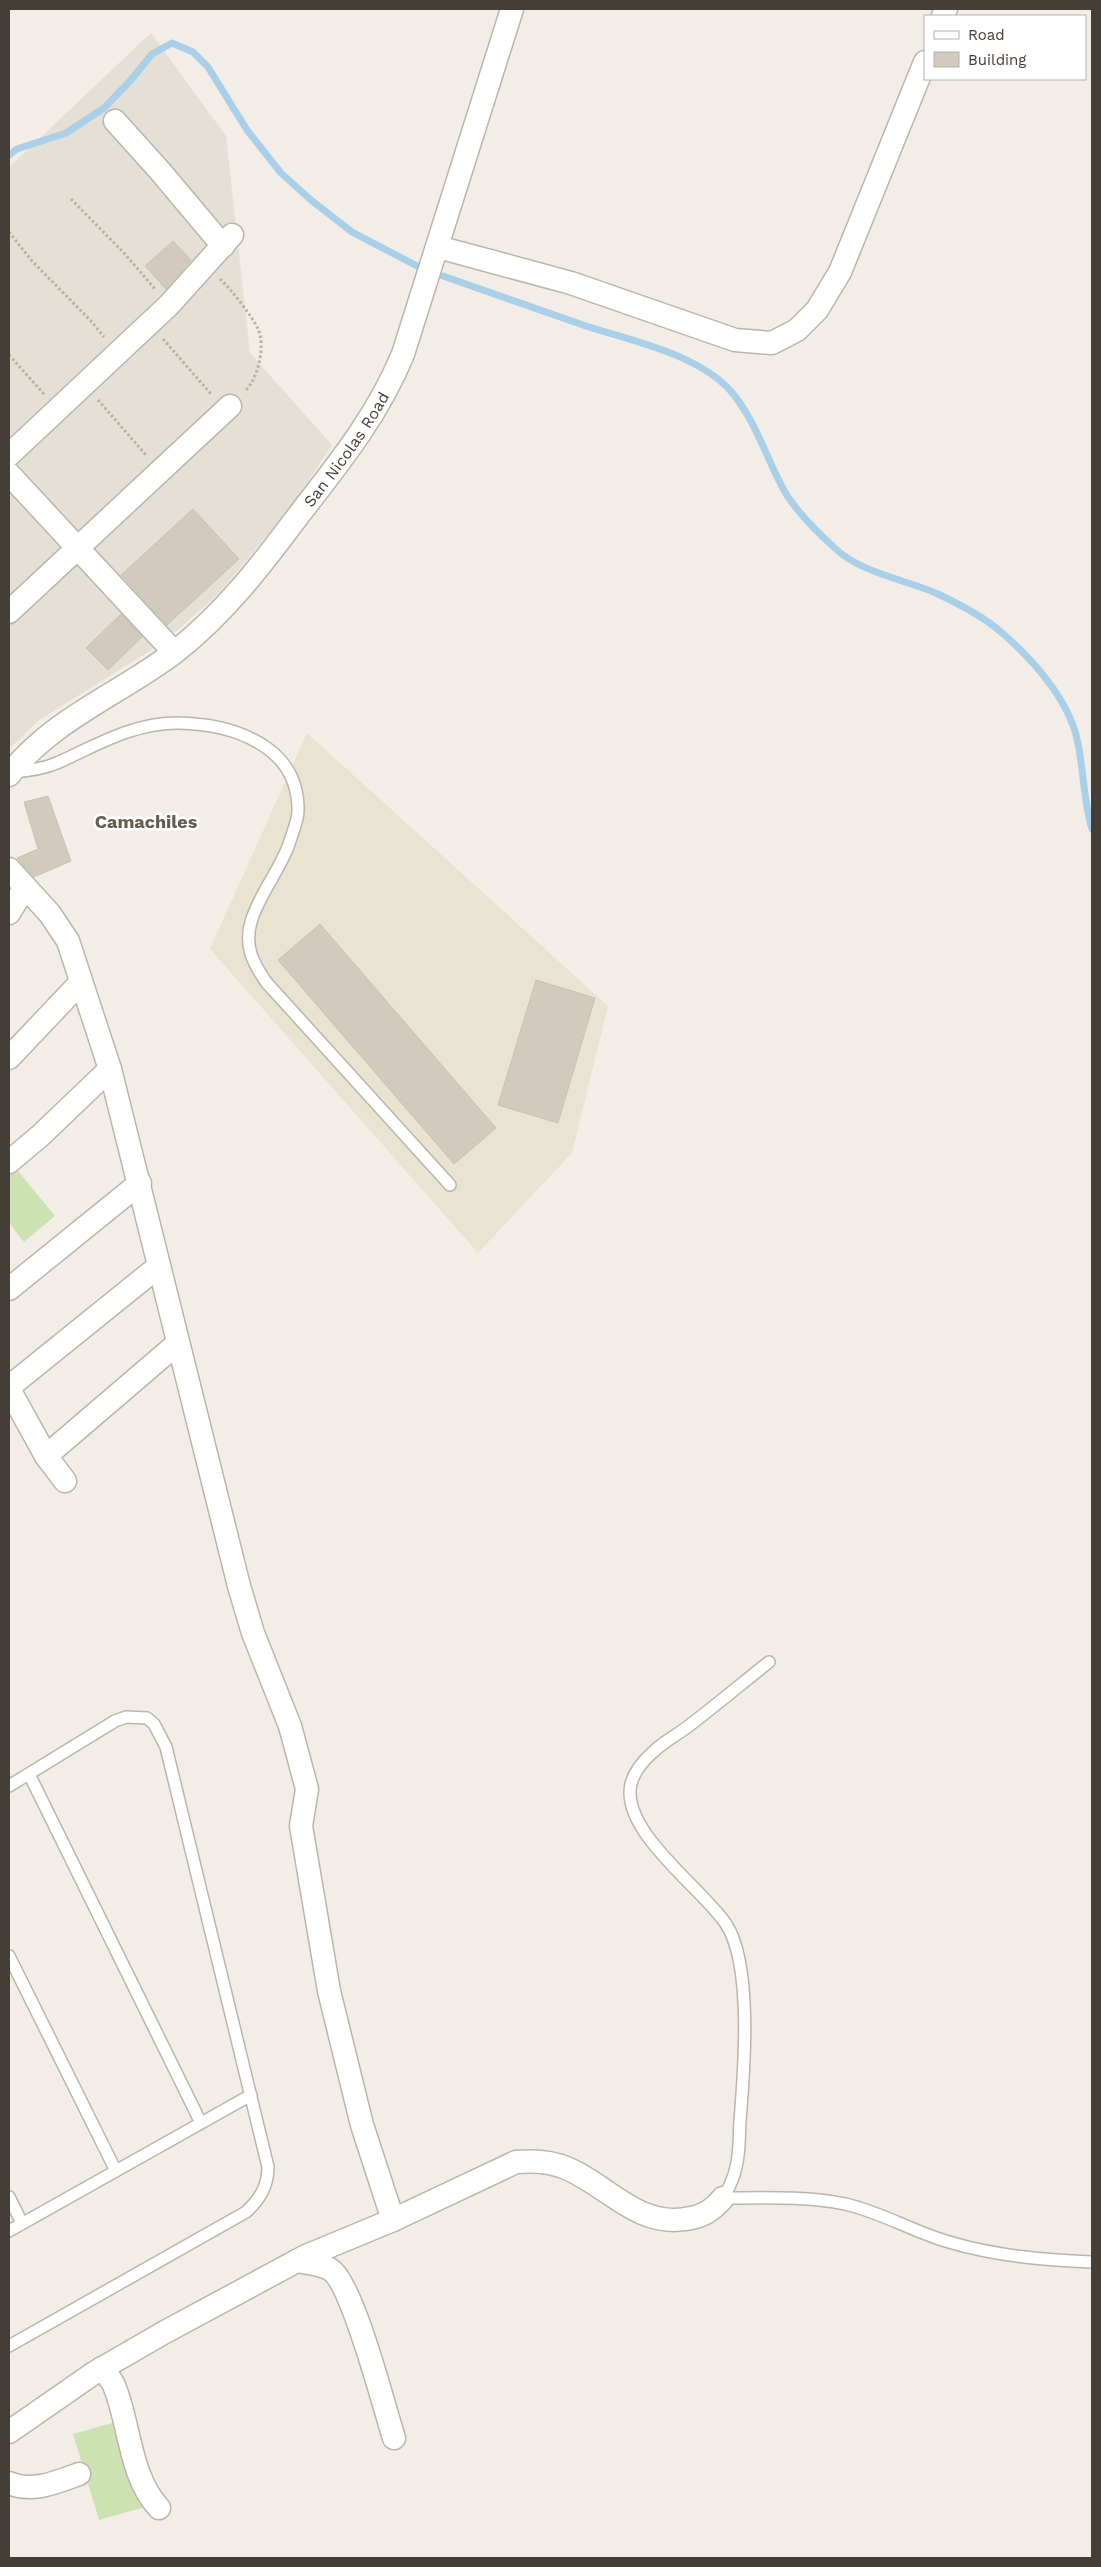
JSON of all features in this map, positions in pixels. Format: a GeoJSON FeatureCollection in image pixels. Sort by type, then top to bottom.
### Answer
{"type":"FeatureCollection","features":[{"type":"Feature","properties":{"kind":"street","name":"San Nicolas Road"},"geometry":{"type":"LineString","coordinates":[[10,774],[48,734],[174,652],[216,617],[251,577],[349,451],[392,382],[403,354],[512,9]]}},
{"type":"Feature","properties":{"kind":"street"},"geometry":{"type":"LineString","coordinates":[[438,246],[571,283],[735,340],[772,343],[796,330],[817,310],[840,272],[924,64]]}},
{"type":"Feature","properties":{"kind":"street"},"geometry":{"type":"LineString","coordinates":[[9,455],[169,305],[228,240],[115,121]]}},
{"type":"Feature","properties":{"kind":"street"},"geometry":{"type":"LineString","coordinates":[[9,612],[228,408]]}},
{"type":"Feature","properties":{"kind":"street"},"geometry":{"type":"LineString","coordinates":[[9,474],[174,652]]}},
{"type":"Feature","properties":{"kind":"street"},"geometry":{"type":"LineString","coordinates":[[9,869],[61,928],[68,941],[80,983],[110,1069],[140,1183],[239,1586],[253,1633],[290,1726],[307,1789],[302,1826],[329,1991],[362,2125],[393,2220]]}},
{"type":"Feature","properties":{"kind":"street"},"geometry":{"type":"LineString","coordinates":[[9,913],[25,887]]}},
{"type":"Feature","properties":{"kind":"street"},"geometry":{"type":"LineString","coordinates":[[9,1058],[80,983]]}},
{"type":"Feature","properties":{"kind":"street"},"geometry":{"type":"LineString","coordinates":[[9,1162],[41,1135],[110,1069]]}},
{"type":"Feature","properties":{"kind":"street"},"geometry":{"type":"LineString","coordinates":[[9,1289],[140,1183]]}},
{"type":"Feature","properties":{"kind":"street"},"geometry":{"type":"LineString","coordinates":[[65,1481],[46,1456],[9,1388],[159,1266]]}},
{"type":"Feature","properties":{"kind":"street"},"geometry":{"type":"LineString","coordinates":[[46,1456],[178,1343]]}},
{"type":"Feature","properties":{"kind":"street"},"geometry":{"type":"LineString","coordinates":[[9,2432],[102,2368],[297,2260],[393,2220],[508,2166],[538,2160],[563,2167],[645,2216],[664,2220],[699,2217],[714,2209],[724,2198]]}},
{"type":"Feature","properties":{"kind":"street"},"geometry":{"type":"LineString","coordinates":[[297,2260],[330,2269],[342,2281],[353,2308],[394,2438]]}},
{"type":"Feature","properties":{"kind":"street"},"geometry":{"type":"LineString","coordinates":[[102,2368],[115,2386],[141,2477],[150,2498],[159,2508]]}},
{"type":"Feature","properties":{"kind":"street"},"geometry":{"type":"LineString","coordinates":[[9,2483],[34,2487],[54,2484],[79,2474]]}},
{"type":"Feature","properties":{"kind":"lane"},"geometry":{"type":"LineString","coordinates":[[10,774],[56,763],[115,735],[147,725],[199,724],[243,733],[273,751],[292,779],[298,811],[288,845],[251,922],[248,948],[254,964],[266,982],[450,1185]]}},
{"type":"Feature","properties":{"kind":"lane"},"geometry":{"type":"LineString","coordinates":[[769,1662],[687,1728],[653,1752],[638,1769],[631,1785],[632,1806],[644,1831],[672,1866],[726,1924],[735,1944],[740,1966],[744,2014],[743,2088],[737,2166],[732,2183],[724,2198],[810,2199],[847,2205],[875,2213],[949,2242],[995,2254],[1045,2260],[1092,2262]]}},
{"type":"Feature","properties":{"kind":"lane"},"geometry":{"type":"LineString","coordinates":[[9,1786],[115,1721],[137,1716],[147,1718],[154,1724],[166,1747],[268,2167],[266,2186],[255,2204],[236,2218],[9,2346]]}},
{"type":"Feature","properties":{"kind":"lane"},"geometry":{"type":"LineString","coordinates":[[29,1774],[201,2123]]}},
{"type":"Feature","properties":{"kind":"lane"},"geometry":{"type":"LineString","coordinates":[[9,1956],[116,2171]]}},
{"type":"Feature","properties":{"kind":"lane"},"geometry":{"type":"LineString","coordinates":[[9,2230],[251,2095]]}},
{"type":"Feature","properties":{"kind":"lane"},"geometry":{"type":"LineString","coordinates":[[9,2197],[22,2223]]}},
{"type":"Feature","properties":{"kind":"path"},"geometry":{"type":"LineString","coordinates":[[71,198],[125,254],[169,305]]}},
{"type":"Feature","properties":{"kind":"path"},"geometry":{"type":"LineString","coordinates":[[9,232],[32,261],[91,321],[117,354]]}},
{"type":"Feature","properties":{"kind":"path"},"geometry":{"type":"LineString","coordinates":[[149,324],[228,408],[252,384],[261,351],[258,330],[229,287],[205,265]]}},
{"type":"Feature","properties":{"kind":"path"},"geometry":{"type":"LineString","coordinates":[[9,355],[57,409]]}},
{"type":"Feature","properties":{"kind":"path"},"geometry":{"type":"LineString","coordinates":[[84,385],[159,472]]}},
{"type":"Feature","properties":{"kind":"shaded area"},"geometry":{"type":"Polygon","coordinates":[[[151,33],[226,136],[250,353],[332,445],[290,508],[219,593],[179,629],[145,654],[39,720],[9,749],[9,167],[151,33]]]}},
{"type":"Feature","properties":{"kind":"shaded area"},"geometry":{"type":"Polygon","coordinates":[[[307,733],[608,1006],[572,1153],[478,1253],[210,949],[307,733]]]}},
{"type":"Feature","properties":{"kind":"green space"},"geometry":{"type":"Polygon","coordinates":[[[13,1165],[55,1216],[24,1242],[9,1223],[9,1169],[13,1165]]]}},
{"type":"Feature","properties":{"kind":"green space"},"geometry":{"type":"Polygon","coordinates":[[[119,2421],[145,2507],[99,2520],[73,2434],[119,2421]]]}},
{"type":"Feature","properties":{"kind":"building"},"geometry":{"type":"Polygon","coordinates":[[[173,241],[191,260],[166,289],[145,266],[173,241]]]}},
{"type":"Feature","properties":{"kind":"building"},"geometry":{"type":"Polygon","coordinates":[[[193,509],[239,559],[167,625],[121,575],[193,509]]]}},
{"type":"Feature","properties":{"kind":"building"},"geometry":{"type":"Polygon","coordinates":[[[121,614],[142,637],[108,670],[86,648],[121,614]]]}},
{"type":"Feature","properties":{"kind":"building"},"geometry":{"type":"Polygon","coordinates":[[[48,796],[71,861],[34,877],[17,858],[38,849],[24,802],[48,796]]]}},
{"type":"Feature","properties":{"kind":"building"},"geometry":{"type":"Polygon","coordinates":[[[320,924],[496,1128],[454,1164],[278,960],[320,924]]]}},
{"type":"Feature","properties":{"kind":"building"},"geometry":{"type":"Polygon","coordinates":[[[536,980],[595,998],[558,1123],[498,1105],[536,980]]]}},
{"type":"Feature","properties":{"kind":"waterway"},"geometry":{"type":"LineString","coordinates":[[9,155],[17,149],[66,133],[104,108],[131,80],[152,54],[172,43],[193,52],[208,67],[247,130],[281,173],[311,200],[352,232],[419,267]]}},
{"type":"Feature","properties":{"kind":"waterway"},"geometry":{"type":"LineString","coordinates":[[443,276],[586,326],[666,351],[704,369],[721,381],[734,395],[749,418],[790,500],[830,544],[859,565],[926,589],[971,611],[1001,632],[1036,666],[1057,694],[1072,724],[1077,739],[1092,829]]}},
{"type":"Feature","properties":{"kind":"district","name":"Camachiles"},"geometry":{"type":"Point","coordinates":[146,822]}}]}
